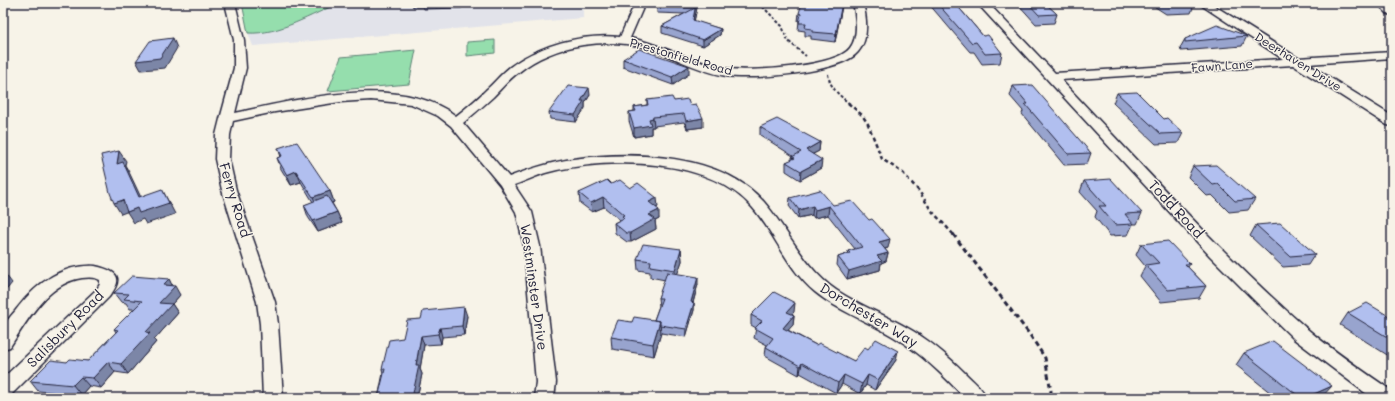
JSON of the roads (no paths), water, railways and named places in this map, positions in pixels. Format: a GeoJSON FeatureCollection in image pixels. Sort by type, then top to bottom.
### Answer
{"type":"FeatureCollection","features":[{"type":"Feature","properties":{"kind":"street","name":"Ferry Road"},"geometry":{"type":"LineString","coordinates":[[230,3],[239,40],[240,68],[223,134],[222,159],[229,190],[266,302],[270,324],[274,398]]}},
{"type":"Feature","properties":{"kind":"street"},"geometry":{"type":"LineString","coordinates":[[624,40],[640,3]]}},
{"type":"Feature","properties":{"kind":"street","name":"Prestonfield Road"},"geometry":{"type":"LineString","coordinates":[[456,123],[490,105],[517,78],[538,64],[580,47],[624,40],[646,45],[711,68],[750,75],[765,74],[838,60],[847,56],[854,50],[858,42],[861,26],[858,3]]}},
{"type":"Feature","properties":{"kind":"street","name":"Todd Road"},"geometry":{"type":"LineString","coordinates":[[982,3],[1216,252],[1262,298],[1307,338],[1350,372],[1387,398]]}},
{"type":"Feature","properties":{"kind":"street","name":"Deerhaven Drive"},"geometry":{"type":"LineString","coordinates":[[1203,3],[1392,122]]}},
{"type":"Feature","properties":{"kind":"street"},"geometry":{"type":"LineString","coordinates":[[1382,3],[1392,12]]}},
{"type":"Feature","properties":{"kind":"street","name":"Fawn Lane"},"geometry":{"type":"LineString","coordinates":[[1051,77],[1392,55]]}},
{"type":"Feature","properties":{"kind":"street","name":"Westminster Drive"},"geometry":{"type":"LineString","coordinates":[[228,114],[340,98],[388,97],[403,98],[429,106],[443,113],[456,123],[506,183],[524,212],[532,246],[546,382],[544,398]]}},
{"type":"Feature","properties":{"kind":"street","name":"Dorchester Way"},"geometry":{"type":"LineString","coordinates":[[506,183],[549,168],[608,160],[645,161],[684,166],[707,172],[730,182],[748,194],[764,212],[799,265],[821,288],[840,301],[910,338],[929,351],[947,366],[977,398]]}},
{"type":"Feature","properties":{"kind":"street","name":"Salisbury Road"},"geometry":{"type":"LineString","coordinates":[[3,342],[36,298],[54,282],[74,273],[86,272],[96,272],[109,278],[109,285],[103,293],[3,390]]}}]}
